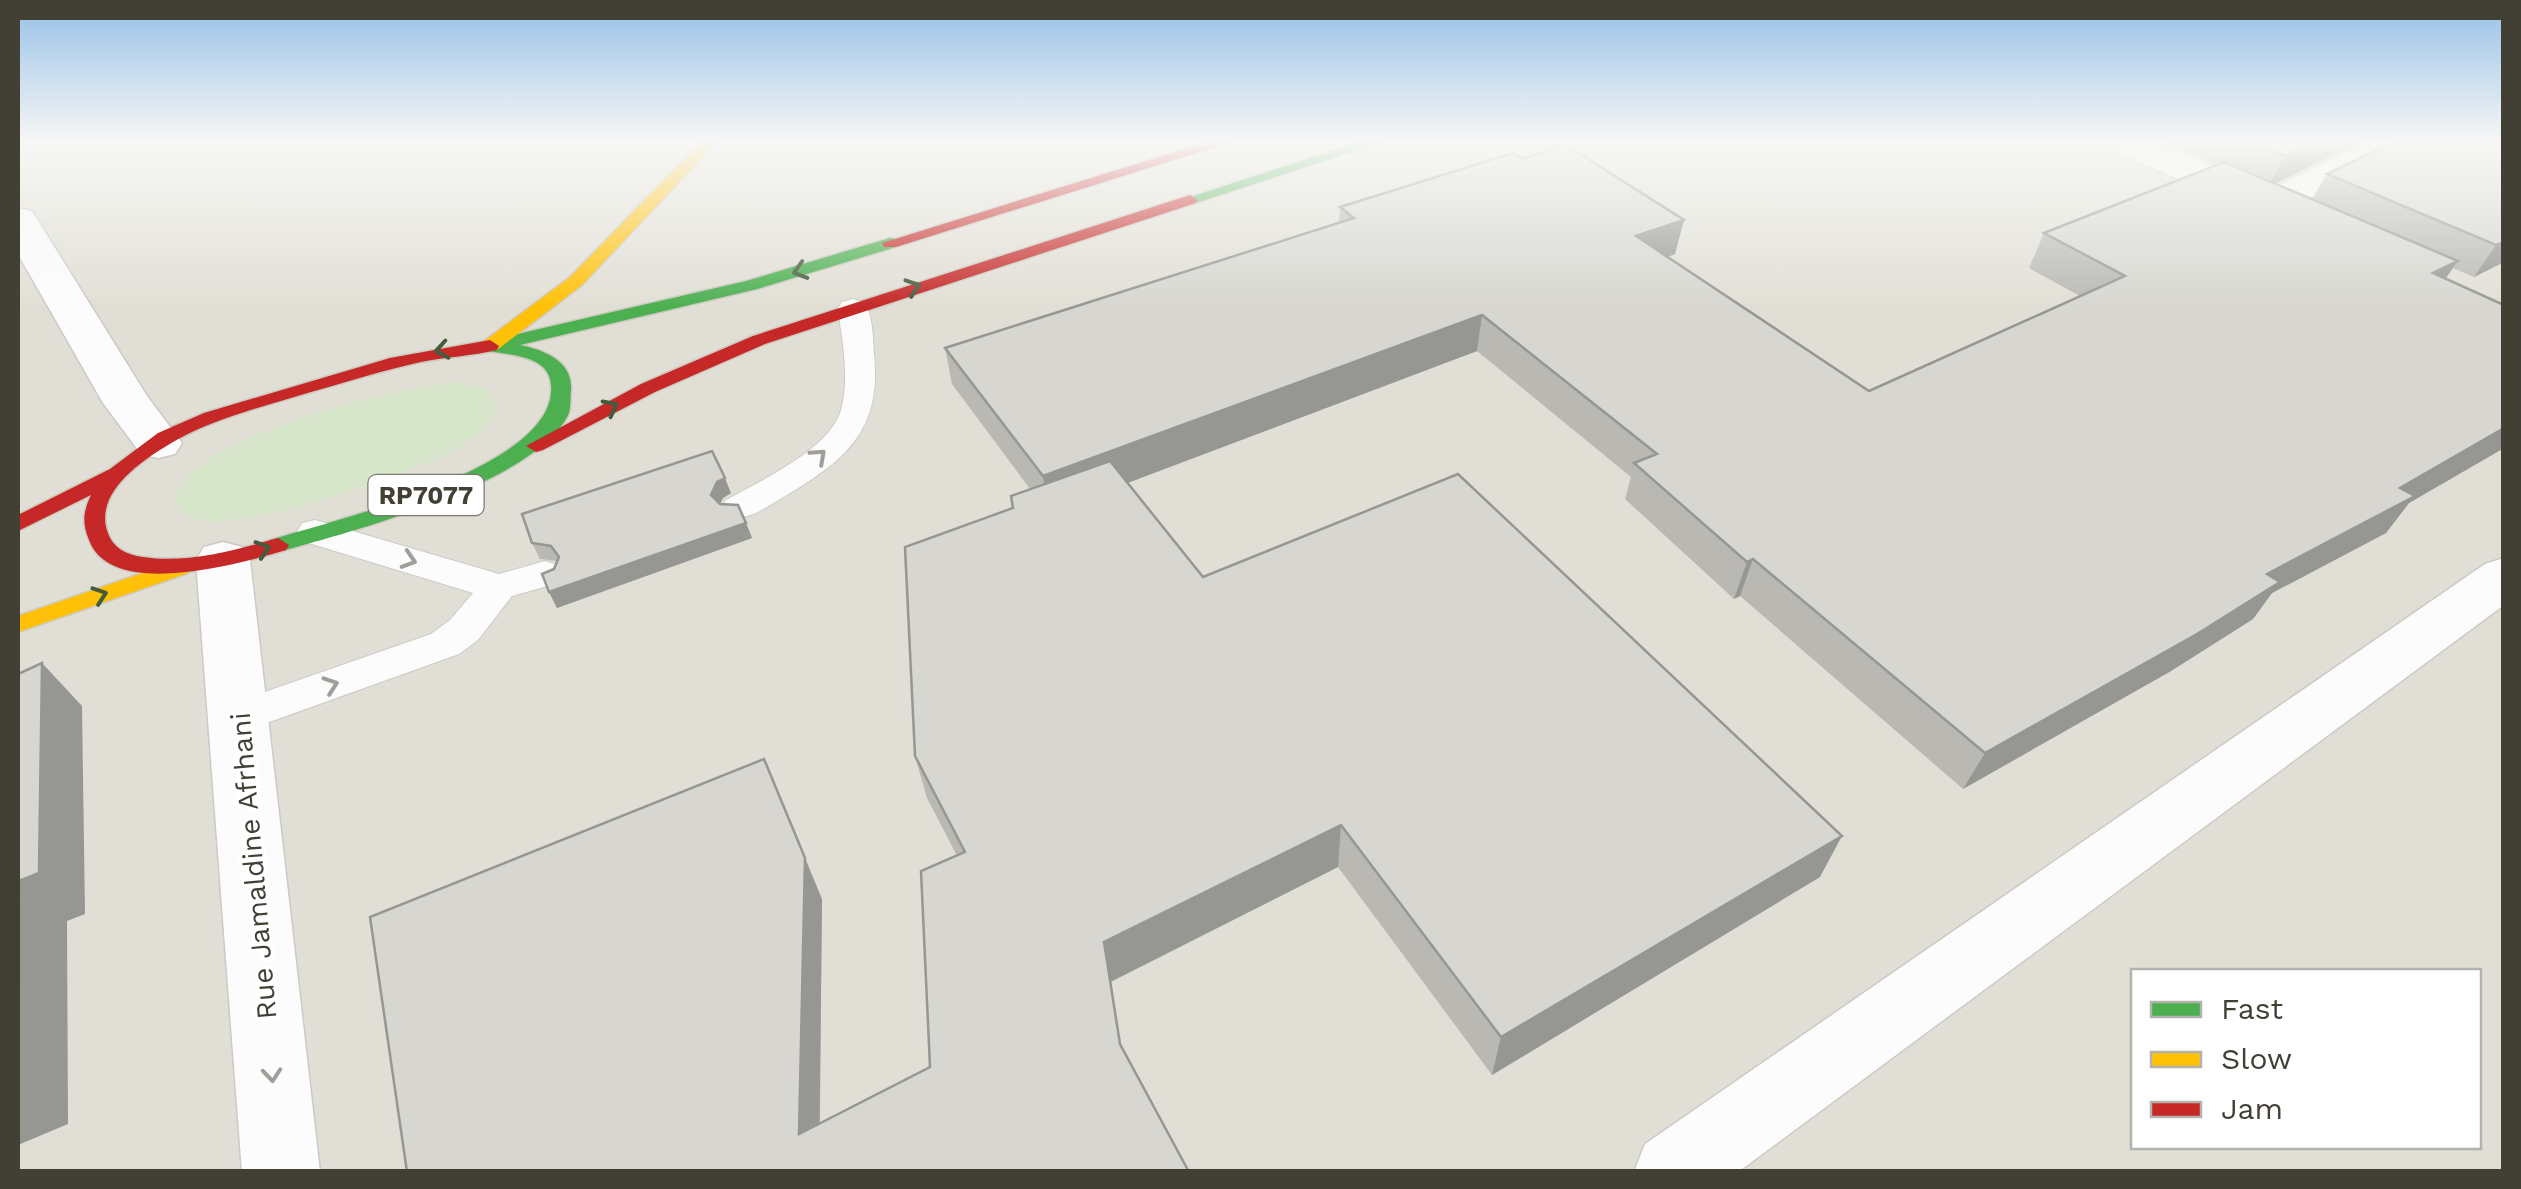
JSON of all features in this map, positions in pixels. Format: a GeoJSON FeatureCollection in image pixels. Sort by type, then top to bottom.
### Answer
{"type":"FeatureCollection","features":[{"type":"Feature","properties":{"kind":"main road"},"geometry":{"type":"LineString","coordinates":[[490,346],[576,281],[658,196]]}},
{"type":"Feature","properties":{"kind":"main road","name":"RP7077"},"geometry":{"type":"LineString","coordinates":[[18,524],[116,474],[186,427],[229,410],[410,356],[490,346],[751,285],[1046,196]]}},
{"type":"Feature","properties":{"kind":"main road","name":"RP7077"},"geometry":{"type":"LineString","coordinates":[[18,624],[316,532],[484,474],[648,388],[760,340],[1206,196]]}},
{"type":"Feature","properties":{"kind":"main road","name":"RP7077"},"geometry":{"type":"LineString","coordinates":[[490,346],[524,350],[548,362],[563,378],[564,401],[551,427],[524,452]]}},
{"type":"Feature","properties":{"kind":"main road","name":"RP7077"},"geometry":{"type":"LineString","coordinates":[[116,474],[98,501],[93,526],[106,549],[138,563],[203,564]]}},
{"type":"Feature","properties":{"kind":"street"},"geometry":{"type":"LineString","coordinates":[[2246,196],[2286,214],[2313,196]]}},
{"type":"Feature","properties":{"kind":"street"},"geometry":{"type":"LineString","coordinates":[[18,220],[128,403],[158,443]]}},
{"type":"Feature","properties":{"kind":"street","name":"Rue Jamaldine Afrhani"},"geometry":{"type":"LineString","coordinates":[[203,564],[239,717],[281,1172]]}},
{"type":"Feature","properties":{"kind":"street"},"geometry":{"type":"LineString","coordinates":[[1673,1172],[2504,577]]}},
{"type":"Feature","properties":{"kind":"lane"},"geometry":{"type":"LineString","coordinates":[[738,508],[819,460],[857,415],[860,373],[853,308]]}},
{"type":"Feature","properties":{"kind":"lane"},"geometry":{"type":"LineString","coordinates":[[316,532],[499,587],[545,574]]}},
{"type":"Feature","properties":{"kind":"lane"},"geometry":{"type":"LineString","coordinates":[[239,717],[445,644],[464,630],[499,587]]}},
{"type":"Feature","properties":{"kind":"shaded area"},"geometry":{"type":"Polygon","coordinates":[[[18,196],[2503,196],[2503,1171],[18,1171],[18,196]]]}},
{"type":"Feature","properties":{"kind":"green space"},"geometry":{"type":"Polygon","coordinates":[[[456,382],[486,389],[498,407],[481,432],[427,462],[347,493],[265,515],[204,521],[182,513],[174,501],[187,478],[214,456],[252,437],[344,405],[456,382]]]}},
{"type":"Feature","properties":{"kind":"building"},"geometry":{"type":"Polygon","coordinates":[[[1374,196],[1647,196],[1684,220],[1636,236],[1869,391],[2125,276],[2044,233],[2137,196],[2306,196],[2458,261],[2433,273],[2504,305],[2504,428],[2400,488],[2415,496],[2267,574],[2280,582],[2197,634],[1985,753],[1753,559],[1747,562],[1634,463],[1657,454],[1482,315],[1043,476],[945,348],[1354,218],[1340,207],[1374,196]]]}},
{"type":"Feature","properties":{"kind":"building"},"geometry":{"type":"Polygon","coordinates":[[[2381,196],[2504,196],[2504,242],[2496,245],[2381,196]]]}},
{"type":"Feature","properties":{"kind":"building"},"geometry":{"type":"Polygon","coordinates":[[[712,451],[725,478],[717,482],[711,495],[720,504],[738,505],[746,523],[549,592],[542,574],[554,569],[559,557],[551,546],[532,543],[522,514],[712,451]]]}},
{"type":"Feature","properties":{"kind":"building"},"geometry":{"type":"Polygon","coordinates":[[[1110,461],[1203,577],[1458,474],[1842,836],[1501,1037],[1341,825],[1104,942],[1120,1044],[1189,1172],[407,1172],[370,917],[764,759],[805,858],[799,1134],[930,1067],[921,871],[965,852],[915,756],[905,547],[1013,508],[1011,496],[1110,461]]]}},
{"type":"Feature","properties":{"kind":"building"},"geometry":{"type":"Polygon","coordinates":[[[42,663],[39,873],[21,880],[18,1018],[18,674],[42,663]]]}},
{"type":"Feature","properties":{"kind":"traffic: fast"},"geometry":{"type":"LineString","coordinates":[[1190,200],[1201,196]]}},
{"type":"Feature","properties":{"kind":"traffic: fast"},"geometry":{"type":"LineString","coordinates":[[494,345],[751,285],[890,243]]}},
{"type":"Feature","properties":{"kind":"traffic: fast"},"geometry":{"type":"LineString","coordinates":[[278,545],[451,488],[499,465],[537,440],[560,412],[562,381],[551,363],[532,353],[490,346]]}},
{"type":"Feature","properties":{"kind":"traffic: slow"},"geometry":{"type":"LineString","coordinates":[[490,346],[576,281],[657,196]]}},
{"type":"Feature","properties":{"kind":"traffic: slow"},"geometry":{"type":"LineString","coordinates":[[18,624],[180,568]]}},
{"type":"Feature","properties":{"kind":"traffic: jam"},"geometry":{"type":"LineString","coordinates":[[890,243],[1044,196]]}},
{"type":"Feature","properties":{"kind":"traffic: jam"},"geometry":{"type":"LineString","coordinates":[[536,446],[648,388],[759,340],[1190,200]]}},
{"type":"Feature","properties":{"kind":"traffic: jam"},"geometry":{"type":"LineString","coordinates":[[278,545],[204,562],[144,565],[120,559],[102,546],[94,516],[103,492],[125,466],[188,427],[234,409],[373,368],[490,346]]}},
{"type":"Feature","properties":{"kind":"traffic: jam"},"geometry":{"type":"LineString","coordinates":[[18,524],[116,474]]}}]}
